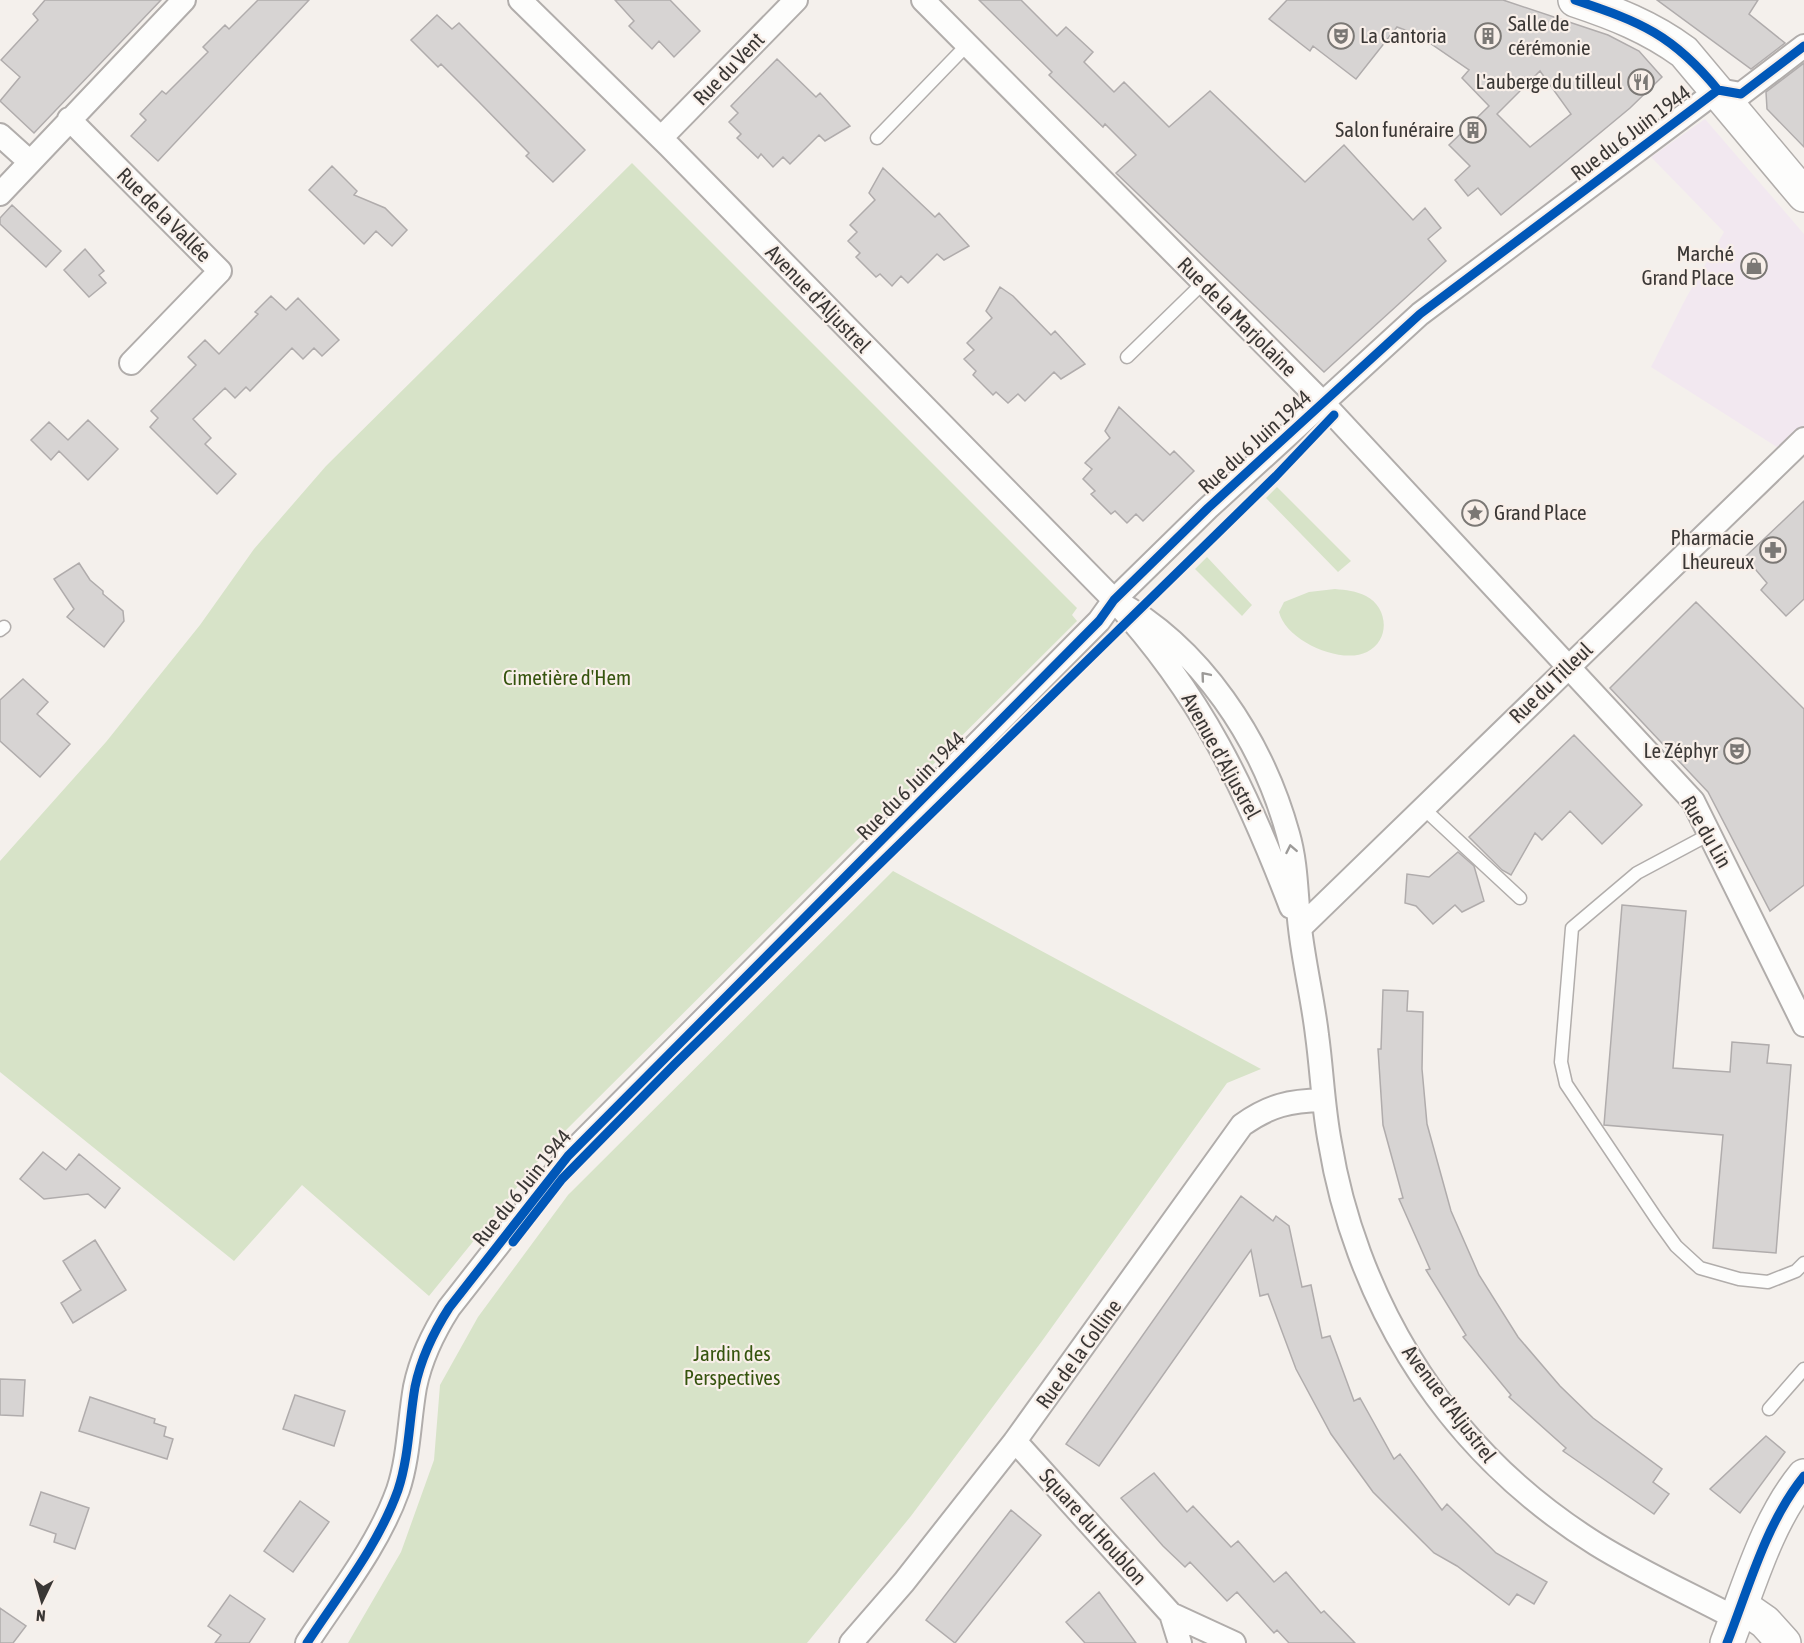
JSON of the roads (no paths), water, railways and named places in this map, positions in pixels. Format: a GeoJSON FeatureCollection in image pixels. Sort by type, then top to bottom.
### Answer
{"type":"FeatureCollection","features":[{"type":"Feature","properties":{"kind":"main road"},"geometry":{"type":"LineString","coordinates":[[1575,0],[1635,22],[1664,37],[1684,52],[1804,195]]}},
{"type":"Feature","properties":{"kind":"main road"},"geometry":{"type":"LineString","coordinates":[[1785,1643],[1765,1622],[1735,1623],[1786,1502],[1804,1476]]}},
{"type":"Feature","properties":{"kind":"street"},"geometry":{"type":"LineString","coordinates":[[0,194],[184,0]]}},
{"type":"Feature","properties":{"kind":"street","name":"Avenue d'Aljustrel"},"geometry":{"type":"LineString","coordinates":[[519,0],[661,138],[1114,600],[1158,628],[1190,659],[1230,708],[1248,737],[1276,798],[1289,836],[1298,893],[1300,928],[1318,1037],[1323,1100],[1339,1187],[1364,1263],[1397,1335],[1442,1403],[1493,1464],[1560,1520],[1598,1546],[1735,1623]]}},
{"type":"Feature","properties":{"kind":"street","name":"Rue du Vent"},"geometry":{"type":"LineString","coordinates":[[661,138],[796,0]]}},
{"type":"Feature","properties":{"kind":"street","name":"Rue de la Marjolaine"},"geometry":{"type":"LineString","coordinates":[[923,0],[1324,404],[1568,667]]}},
{"type":"Feature","properties":{"kind":"street"},"geometry":{"type":"LineString","coordinates":[[1718,90],[1741,94],[1804,46]]}},
{"type":"Feature","properties":{"kind":"street","name":"Rue du 6 Juin 1944"},"geometry":{"type":"LineString","coordinates":[[307,1643],[371,1545],[391,1508],[406,1460],[418,1374],[433,1335],[449,1308],[545,1184],[667,1055],[1100,621],[1114,600],[1208,508],[1420,314],[1718,90]]}},
{"type":"Feature","properties":{"kind":"street","name":"Rue de la Vallée"},"geometry":{"type":"LineString","coordinates":[[69,119],[220,271],[130,363]]}},
{"type":"Feature","properties":{"kind":"street"},"geometry":{"type":"LineString","coordinates":[[0,135],[30,162]]}},
{"type":"Feature","properties":{"kind":"street","name":"Rue du Tilleul"},"geometry":{"type":"LineString","coordinates":[[1300,928],[1804,439]]}},
{"type":"Feature","properties":{"kind":"street","name":"Rue du Lin"},"geometry":{"type":"LineString","coordinates":[[1568,667],[1693,801],[1804,1024]]}},
{"type":"Feature","properties":{"kind":"street","name":"Rue de la Colline"},"geometry":{"type":"LineString","coordinates":[[851,1643],[904,1582],[1015,1441],[1242,1125],[1262,1110],[1288,1103],[1323,1100]]}},
{"type":"Feature","properties":{"kind":"street","name":"Square du Houblon"},"geometry":{"type":"LineString","coordinates":[[1015,1441],[1171,1614],[1234,1643]]}},
{"type":"Feature","properties":{"kind":"street","name":"Square du Houblon"},"geometry":{"type":"LineString","coordinates":[[1171,1614],[1180,1643]]}},
{"type":"Feature","properties":{"kind":"lane"},"geometry":{"type":"LineString","coordinates":[[877,138],[967,45]]}},
{"type":"Feature","properties":{"kind":"lane"},"geometry":{"type":"LineString","coordinates":[[1127,357],[1203,283]]}},
{"type":"Feature","properties":{"kind":"lane"},"geometry":{"type":"LineString","coordinates":[[1423,808],[1520,898]]}},
{"type":"Feature","properties":{"kind":"lane"},"geometry":{"type":"LineString","coordinates":[[1710,834],[1637,873],[1572,928],[1560,1062],[1562,1074],[1590,1121],[1658,1221],[1676,1246],[1700,1268],[1739,1280],[1768,1282],[1796,1271],[1804,1263]]}},
{"type":"Feature","properties":{"kind":"lane"},"geometry":{"type":"LineString","coordinates":[[1769,1409],[1804,1369]]}},
{"type":"Feature","properties":{"kind":"place","name":"La Cantoria"},"geometry":{"type":"Point","coordinates":[1341,36]}},
{"type":"Feature","properties":{"kind":"place","name":"Salle de cérémonie"},"geometry":{"type":"Point","coordinates":[1488,36]}},
{"type":"Feature","properties":{"kind":"place","name":"L'auberge du tilleul"},"geometry":{"type":"Point","coordinates":[1641,82]}},
{"type":"Feature","properties":{"kind":"place","name":"Salon funéraire"},"geometry":{"type":"Point","coordinates":[1473,130]}},
{"type":"Feature","properties":{"kind":"place","name":"Marché Grand Place"},"geometry":{"type":"Point","coordinates":[1754,266]}},
{"type":"Feature","properties":{"kind":"place","name":"Grand Place"},"geometry":{"type":"Point","coordinates":[1475,513]}},
{"type":"Feature","properties":{"kind":"place","name":"Pharmacie Lheureux"},"geometry":{"type":"Point","coordinates":[1773,550]}},
{"type":"Feature","properties":{"kind":"place","name":"Le Zéphyr"},"geometry":{"type":"Point","coordinates":[1737,751]}},
{"type":"Feature","properties":{"kind":"park label","name":"Cimetière d'Hem"},"geometry":{"type":"Point","coordinates":[567,678]}},
{"type":"Feature","properties":{"kind":"park label","name":"Jardin des Perspectives"},"geometry":{"type":"Point","coordinates":[732,1366]}}]}
